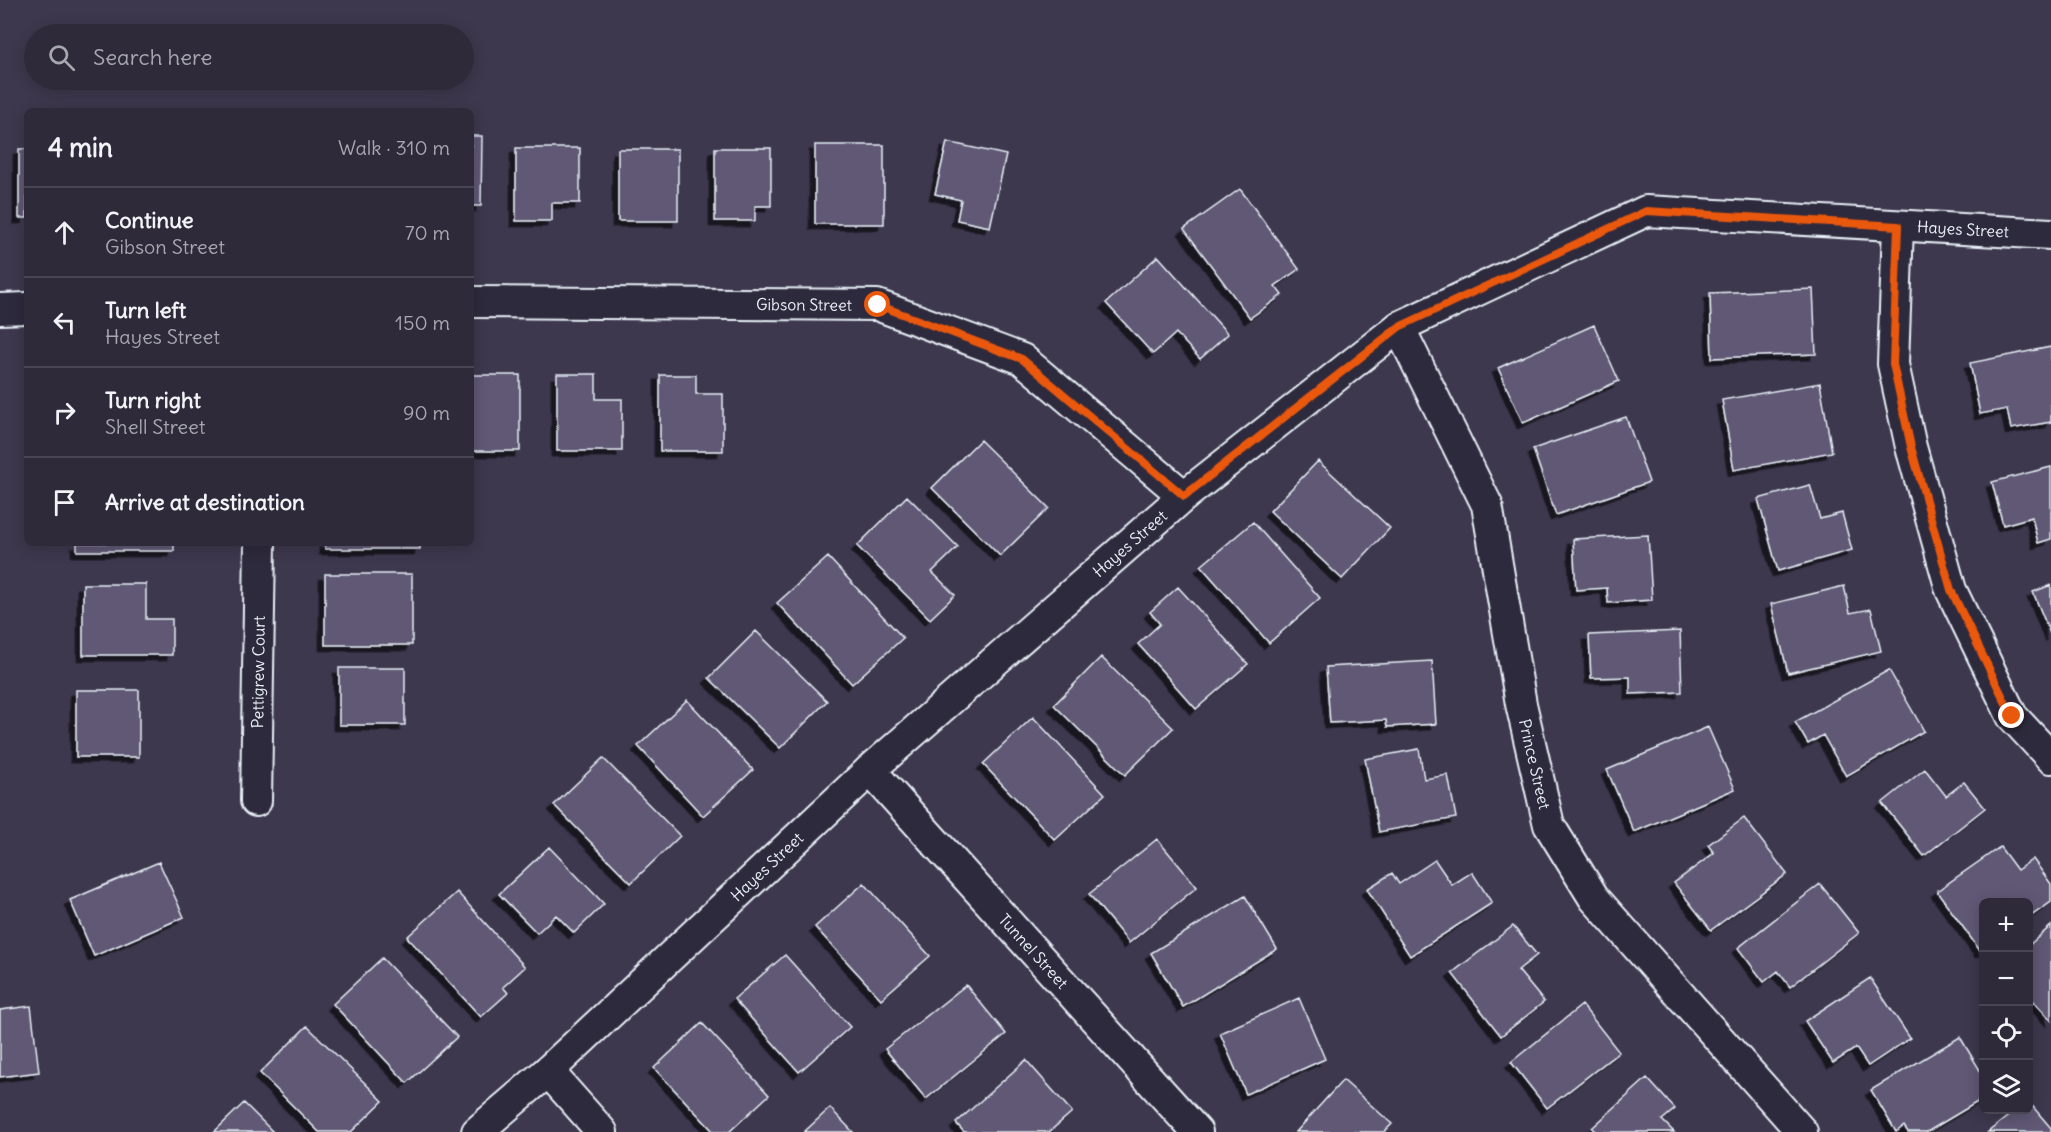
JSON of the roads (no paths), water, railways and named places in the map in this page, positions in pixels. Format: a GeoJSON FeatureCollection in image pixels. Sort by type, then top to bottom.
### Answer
{"type":"FeatureCollection","features":[{"type":"Feature","properties":{"kind":"street","name":"Hayes Street"},"geometry":{"type":"LineString","coordinates":[[477,1132],[548,1071],[870,770],[1184,496],[1399,327],[1646,211],[2051,234]]}},
{"type":"Feature","properties":{"kind":"street"},"geometry":{"type":"LineString","coordinates":[[1898,226],[1893,364],[1911,447],[1951,590],[2012,716],[2051,759]]}},
{"type":"Feature","properties":{"kind":"street","name":"Gibson Street"},"geometry":{"type":"LineString","coordinates":[[474,302],[878,305],[1022,359],[1184,496]]}},
{"type":"Feature","properties":{"kind":"street"},"geometry":{"type":"LineString","coordinates":[[0,309],[24,308]]}},
{"type":"Feature","properties":{"kind":"street","name":"Prince Street"},"geometry":{"type":"LineString","coordinates":[[1399,327],[1487,505],[1521,704],[1549,825],[1594,898],[1802,1132]]}},
{"type":"Feature","properties":{"kind":"street","name":"Pettigrew Court"},"geometry":{"type":"LineString","coordinates":[[256,801],[260,546]]}},
{"type":"Feature","properties":{"kind":"street","name":"Tunnel Street"},"geometry":{"type":"LineString","coordinates":[[870,770],[1197,1132]]}},
{"type":"Feature","properties":{"kind":"street"},"geometry":{"type":"LineString","coordinates":[[548,1071],[602,1132]]}}]}
